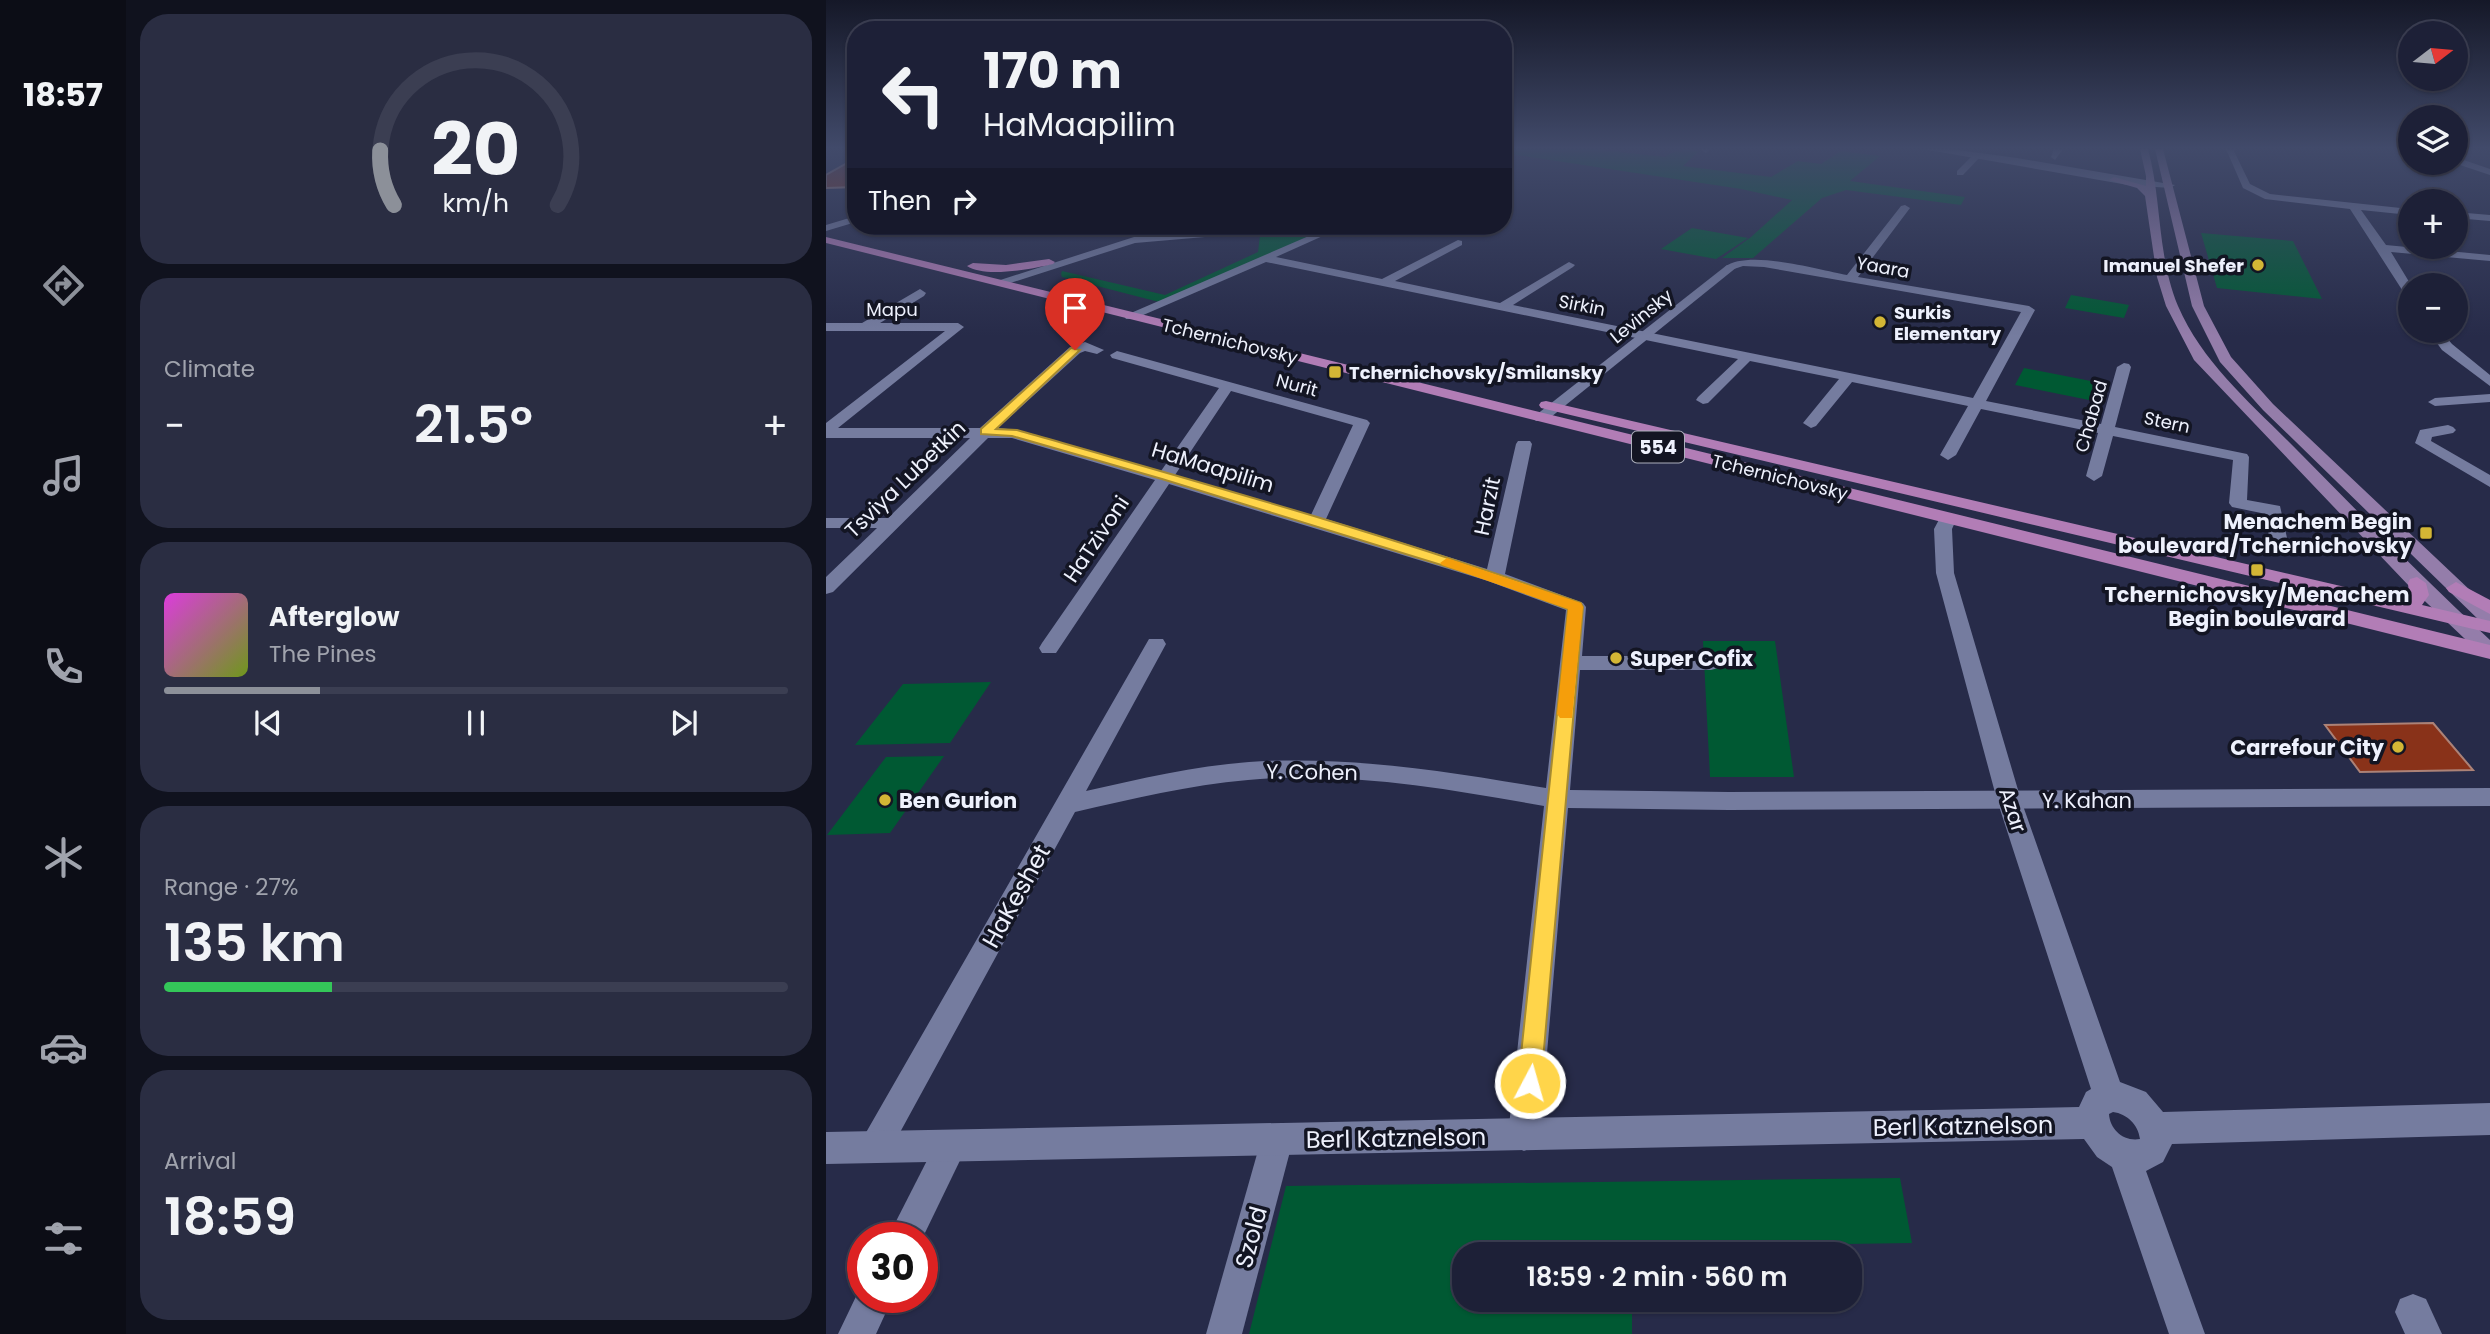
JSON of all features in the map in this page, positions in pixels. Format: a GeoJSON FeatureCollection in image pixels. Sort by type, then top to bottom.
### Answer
{"type":"FeatureCollection","features":[{"type":"Feature","properties":{"kind":"main road"},"geometry":{"type":"LineString","coordinates":[[2155,211],[2163,277],[2172,306],[2199,357],[2417,583],[2490,652]]}},
{"type":"Feature","properties":{"kind":"main road"},"geometry":{"type":"LineString","coordinates":[[2176,211],[2198,306],[2225,359],[2277,416],[2490,620]]}},
{"type":"Feature","properties":{"kind":"main road","name":"Tchernichovsky"},"geometry":{"type":"LineString","coordinates":[[826,227],[847,233]]}},
{"type":"Feature","properties":{"kind":"main road","name":"Tchernichovsky"},"geometry":{"type":"LineString","coordinates":[[856,235],[973,266],[1130,316],[2490,652]]}},
{"type":"Feature","properties":{"kind":"main road","name":"Tchernichovsky"},"geometry":{"type":"LineString","coordinates":[[831,242],[1052,285],[1555,407],[2490,627]]}},
{"type":"Feature","properties":{"kind":"main road"},"geometry":{"type":"LineString","coordinates":[[973,266],[1013,267],[1053,263]]}},
{"type":"Feature","properties":{"kind":"main road"},"geometry":{"type":"LineString","coordinates":[[1052,285],[1042,278],[1042,275],[1053,263]]}},
{"type":"Feature","properties":{"kind":"main road"},"geometry":{"type":"LineString","coordinates":[[2401,607],[2415,601],[2419,595],[2417,583]]}},
{"type":"Feature","properties":{"kind":"main road"},"geometry":{"type":"LineString","coordinates":[[2456,588],[2490,608]]}},
{"type":"Feature","properties":{"kind":"main road"},"geometry":{"type":"LineString","coordinates":[[2429,637],[2490,667]]}},
{"type":"Feature","properties":{"kind":"street"},"geometry":{"type":"LineString","coordinates":[[1850,279],[1902,211]]}},
{"type":"Feature","properties":{"kind":"street"},"geometry":{"type":"LineString","coordinates":[[2357,211],[2398,273]]}},
{"type":"Feature","properties":{"kind":"street"},"geometry":{"type":"LineString","coordinates":[[2468,216],[2490,218]]}},
{"type":"Feature","properties":{"kind":"street"},"geometry":{"type":"LineString","coordinates":[[826,227],[847,219]]}},
{"type":"Feature","properties":{"kind":"street"},"geometry":{"type":"LineString","coordinates":[[1053,263],[1118,235]]}},
{"type":"Feature","properties":{"kind":"street"},"geometry":{"type":"LineString","coordinates":[[1009,278],[1105,247],[1146,238],[1208,235]]}},
{"type":"Feature","properties":{"kind":"street"},"geometry":{"type":"LineString","coordinates":[[1130,316],[1318,235]]}},
{"type":"Feature","properties":{"kind":"street"},"geometry":{"type":"LineString","coordinates":[[1383,283],[1458,243]]}},
{"type":"Feature","properties":{"kind":"street"},"geometry":{"type":"LineString","coordinates":[[2384,248],[2490,258]]}},
{"type":"Feature","properties":{"kind":"street","name":"Sirkin"},"geometry":{"type":"LineString","coordinates":[[1263,258],[1977,402]]}},
{"type":"Feature","properties":{"kind":"street","name":"Yaara"},"geometry":{"type":"LineString","coordinates":[[1731,267],[1742,263],[1764,264],[2029,310],[1977,402]]}},
{"type":"Feature","properties":{"kind":"street"},"geometry":{"type":"LineString","coordinates":[[1502,307],[1569,265]]}},
{"type":"Feature","properties":{"kind":"street","name":"Levinsky"},"geometry":{"type":"LineString","coordinates":[[1541,418],[1731,267]]}},
{"type":"Feature","properties":{"kind":"street"},"geometry":{"type":"LineString","coordinates":[[864,327],[920,293]]}},
{"type":"Feature","properties":{"kind":"street","name":"Mapu"},"geometry":{"type":"LineString","coordinates":[[826,327],[958,327],[826,431]]}},
{"type":"Feature","properties":{"kind":"street"},"geometry":{"type":"LineString","coordinates":[[2444,343],[2490,382]]}},
{"type":"Feature","properties":{"kind":"street","name":"Tsviya Lubetkin"},"geometry":{"type":"LineString","coordinates":[[826,588],[985,432],[1075,350],[1085,346],[1097,350]]}},
{"type":"Feature","properties":{"kind":"street","name":"Nurit"},"geometry":{"type":"LineString","coordinates":[[1117,355],[1362,423],[1316,522]]}},
{"type":"Feature","properties":{"kind":"street"},"geometry":{"type":"LineString","coordinates":[[1703,400],[1748,356]]}},
{"type":"Feature","properties":{"kind":"street","name":"Chabad"},"geometry":{"type":"LineString","coordinates":[[2094,475],[2124,367]]}},
{"type":"Feature","properties":{"kind":"street"},"geometry":{"type":"LineString","coordinates":[[1811,423],[1849,376]]}},
{"type":"Feature","properties":{"kind":"street","name":"HaTzivoni"},"geometry":{"type":"LineString","coordinates":[[1049,648],[1227,386]]}},
{"type":"Feature","properties":{"kind":"street"},"geometry":{"type":"LineString","coordinates":[[2435,402],[2490,398]]}},
{"type":"Feature","properties":{"kind":"street"},"geometry":{"type":"LineString","coordinates":[[1948,454],[1977,402]]}},
{"type":"Feature","properties":{"kind":"street","name":"Stern"},"geometry":{"type":"LineString","coordinates":[[1977,402],[2241,457],[2238,503],[2274,510],[2278,538]]}},
{"type":"Feature","properties":{"kind":"street"},"geometry":{"type":"LineString","coordinates":[[2448,430],[2425,433],[2423,443],[2490,482]]}},
{"type":"Feature","properties":{"kind":"street","name":"HaMaapilim"},"geometry":{"type":"LineString","coordinates":[[826,431],[1013,433],[1495,577],[1576,607],[1570,663]]}},
{"type":"Feature","properties":{"kind":"street","name":"Harzit"},"geometry":{"type":"LineString","coordinates":[[1495,577],[1524,444]]}},
{"type":"Feature","properties":{"kind":"street","name":"Azar"},"geometry":{"type":"LineString","coordinates":[[1948,518],[1943,529],[1945,573],[2101,1110]]}},
{"type":"Feature","properties":{"kind":"street"},"geometry":{"type":"LineString","coordinates":[[826,523],[893,523]]}},
{"type":"Feature","properties":{"kind":"street","name":"HaKeshet"},"geometry":{"type":"LineString","coordinates":[[875,1147],[1156,644]]}},
{"type":"Feature","properties":{"kind":"street"},"geometry":{"type":"LineString","coordinates":[[1524,1135],[1559,799],[1570,663],[1711,663]]}},
{"type":"Feature","properties":{"kind":"street","name":"Y. Cohen"},"geometry":{"type":"LineString","coordinates":[[1066,805],[1179,779],[1250,771],[1325,770],[1420,776],[1559,799]]}},
{"type":"Feature","properties":{"kind":"street","name":"Y. Kahan"},"geometry":{"type":"LineString","coordinates":[[1559,799],[2490,797]]}},
{"type":"Feature","properties":{"kind":"street"},"geometry":{"type":"LineString","coordinates":[[2120,1097],[2137,1104],[2155,1128],[2154,1145],[2150,1151],[2143,1156],[2124,1155],[2104,1143],[2101,1110],[2120,1097]]}},
{"type":"Feature","properties":{"kind":"street","name":"Berl Katznelson"},"geometry":{"type":"LineString","coordinates":[[826,1148],[1524,1135],[2101,1110]]}},
{"type":"Feature","properties":{"kind":"street"},"geometry":{"type":"LineString","coordinates":[[2155,1128],[2490,1118]]}},
{"type":"Feature","properties":{"kind":"street","name":"Szold"},"geometry":{"type":"LineString","coordinates":[[1224,1334],[1277,1140]]}},
{"type":"Feature","properties":{"kind":"street"},"geometry":{"type":"LineString","coordinates":[[913,1222],[951,1146]]}},
{"type":"Feature","properties":{"kind":"street"},"geometry":{"type":"LineString","coordinates":[[2124,1155],[2187,1334]]}},
{"type":"Feature","properties":{"kind":"street"},"geometry":{"type":"LineString","coordinates":[[856,1334],[867,1313]]}},
{"type":"Feature","properties":{"kind":"green space"},"geometry":{"type":"Polygon","coordinates":[[[1780,211],[1807,211],[1753,258],[1722,258],[1780,211]]]}},
{"type":"Feature","properties":{"kind":"green space"},"geometry":{"type":"Polygon","coordinates":[[[1692,228],[1748,238],[1716,259],[1661,249],[1692,228]]]}},
{"type":"Feature","properties":{"kind":"green space","name":"Imanuel Shefer"},"geometry":{"type":"Polygon","coordinates":[[[2201,233],[2293,241],[2322,299],[2217,288],[2201,233]]]}},
{"type":"Feature","properties":{"kind":"green space"},"geometry":{"type":"Polygon","coordinates":[[[1260,235],[1312,235],[1163,303],[1062,277],[1061,274],[1062,271],[1165,295],[1258,252],[1260,235]]]}},
{"type":"Feature","properties":{"kind":"green space"},"geometry":{"type":"Polygon","coordinates":[[[2071,295],[2129,305],[2124,318],[2065,308],[2071,295]]]}},
{"type":"Feature","properties":{"kind":"green space"},"geometry":{"type":"Polygon","coordinates":[[[2024,368],[2096,382],[2089,400],[2015,385],[2024,368]]]}},
{"type":"Feature","properties":{"kind":"green space"},"geometry":{"type":"Polygon","coordinates":[[[1703,641],[1775,641],[1794,777],[1710,777],[1703,641]]]}},
{"type":"Feature","properties":{"kind":"green space"},"geometry":{"type":"Polygon","coordinates":[[[991,682],[950,743],[855,745],[903,684],[991,682]]]}},
{"type":"Feature","properties":{"kind":"green space"},"geometry":{"type":"Polygon","coordinates":[[[944,756],[890,833],[827,835],[886,757],[944,756]]]}},
{"type":"Feature","properties":{"kind":"green space"},"geometry":{"type":"Polygon","coordinates":[[[1900,1178],[1912,1243],[1452,1242],[1452,1312],[1632,1312],[1632,1334],[1249,1334],[1286,1186],[1900,1178]]]}},
{"type":"Feature","properties":{"kind":"building","name":"Carrefour City"},"geometry":{"type":"Polygon","coordinates":[[[2433,723],[2473,770],[2360,772],[2325,725],[2433,723]]]}},
{"type":"Feature","properties":{"kind":"slow traffic"},"geometry":{"type":"LineString","coordinates":[[1447,563],[1495,577],[1576,607],[1566,714]]}},
{"type":"Feature","properties":{"kind":"place","name":"Imanuel Shefer"},"geometry":{"type":"Point","coordinates":[2258,265]}},
{"type":"Feature","properties":{"kind":"place","name":"Surkis Elementary"},"geometry":{"type":"Point","coordinates":[1880,322]}},
{"type":"Feature","properties":{"kind":"place","name":"Tchernichovsky/Smilansky"},"geometry":{"type":"Point","coordinates":[1335,372]}},
{"type":"Feature","properties":{"kind":"place","name":"Menachem Begin boulevard/Tchernichovsky"},"geometry":{"type":"Point","coordinates":[2426,533]}},
{"type":"Feature","properties":{"kind":"place","name":"Tchernichovsky/Menachem Begin boulevard"},"geometry":{"type":"Point","coordinates":[2257,570]}},
{"type":"Feature","properties":{"kind":"place","name":"Super Cofix"},"geometry":{"type":"Point","coordinates":[1616,658]}},
{"type":"Feature","properties":{"kind":"place","name":"Carrefour City"},"geometry":{"type":"Point","coordinates":[2398,747]}},
{"type":"Feature","properties":{"kind":"place","name":"Ben Gurion"},"geometry":{"type":"Point","coordinates":[885,800]}},
{"type":"Feature","properties":{"kind":"route"},"geometry":{"type":"LineString","coordinates":[[1075,350],[985,432],[1013,433],[1166,477],[1495,577],[1576,607],[1530,1083]]}}]}
